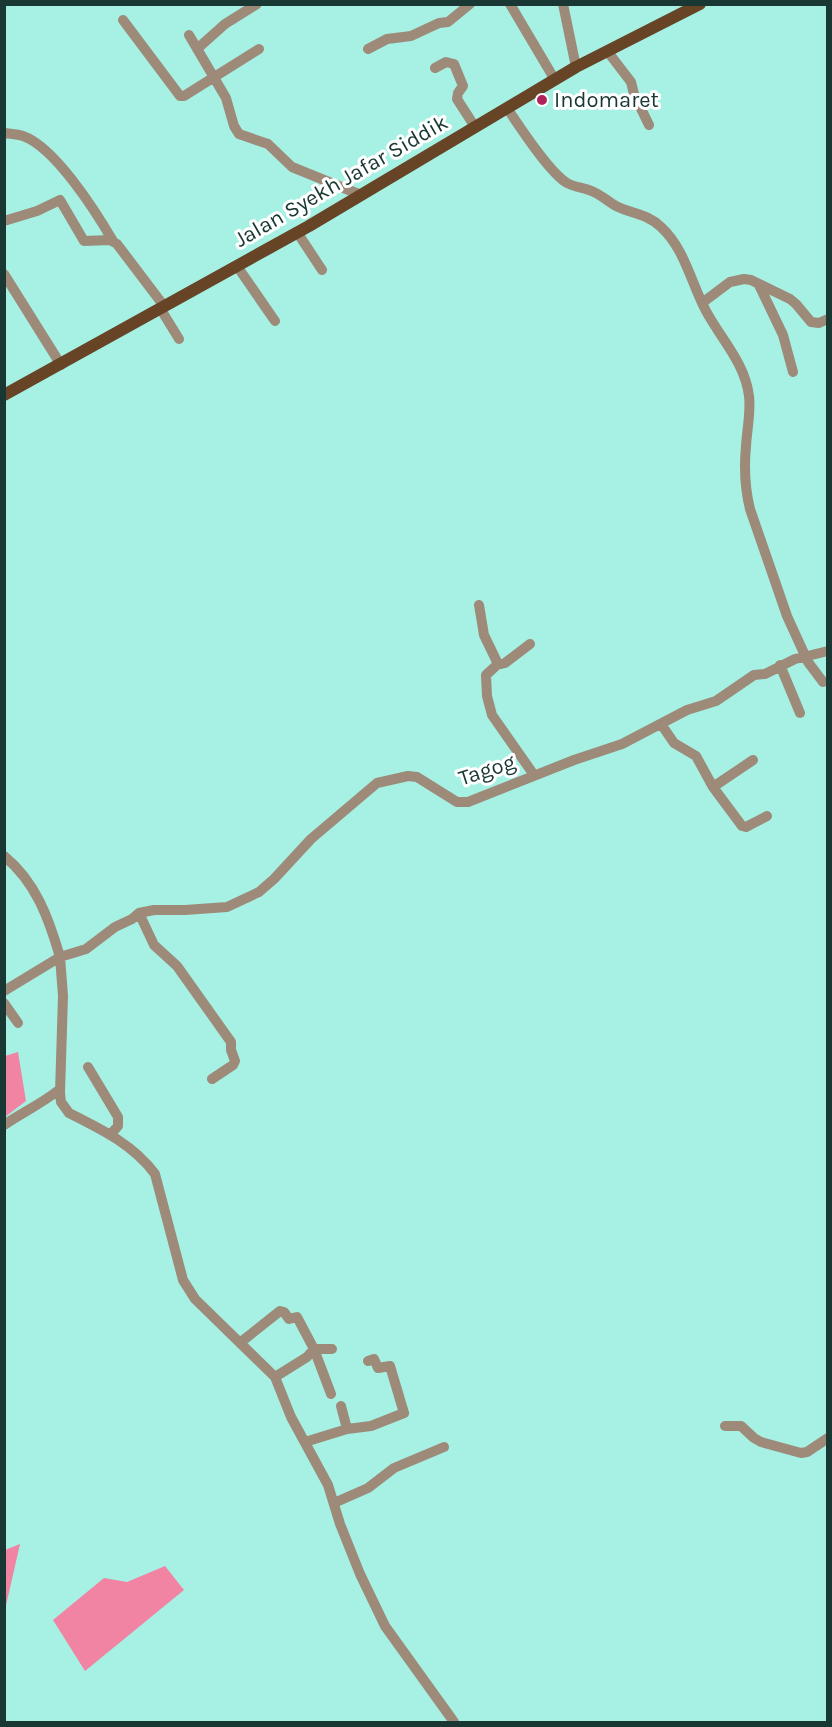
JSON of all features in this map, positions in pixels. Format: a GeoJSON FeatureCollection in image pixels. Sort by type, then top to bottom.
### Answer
{"type":"FeatureCollection","features":[{"type":"Feature","properties":{"kind":"main road","name":"Jalan Syekh Jafar Siddik"},"geometry":{"type":"LineString","coordinates":[[4,395],[297,232],[576,68],[685,8],[700,4]]}},
{"type":"Feature","properties":{"kind":"street"},"geometry":{"type":"LineString","coordinates":[[197,49],[235,17],[257,4]]}},
{"type":"Feature","properties":{"kind":"street"},"geometry":{"type":"LineString","coordinates":[[368,49],[387,39],[411,36],[439,23],[448,22],[470,4]]}},
{"type":"Feature","properties":{"kind":"street"},"geometry":{"type":"LineString","coordinates":[[510,4],[555,80]]}},
{"type":"Feature","properties":{"kind":"street"},"geometry":{"type":"LineString","coordinates":[[563,4],[576,68]]}},
{"type":"Feature","properties":{"kind":"street"},"geometry":{"type":"LineString","coordinates":[[123,20],[180,96],[184,96],[259,49]]}},
{"type":"Feature","properties":{"kind":"street"},"geometry":{"type":"LineString","coordinates":[[189,35],[226,98],[234,126],[239,134],[268,144],[292,167],[361,195]]}},
{"type":"Feature","properties":{"kind":"street"},"geometry":{"type":"LineString","coordinates":[[608,52],[632,82],[634,94],[649,125]]}},
{"type":"Feature","properties":{"kind":"street"},"geometry":{"type":"LineString","coordinates":[[435,68],[450,61],[456,67],[463,86],[457,99],[475,126]]}},
{"type":"Feature","properties":{"kind":"street"},"geometry":{"type":"LineString","coordinates":[[507,108],[531,143],[561,178],[574,186],[595,193],[618,207],[638,212],[661,226],[681,255],[702,303],[739,364],[747,383],[750,411],[745,450],[746,494],[787,616],[805,656],[823,682]]}},
{"type":"Feature","properties":{"kind":"street"},"geometry":{"type":"LineString","coordinates":[[4,132],[23,136],[42,148],[84,195],[113,241],[162,307],[179,339]]}},
{"type":"Feature","properties":{"kind":"street"},"geometry":{"type":"LineString","coordinates":[[4,221],[37,211],[60,200],[84,241],[113,241]]}},
{"type":"Feature","properties":{"kind":"street"},"geometry":{"type":"LineString","coordinates":[[297,232],[322,270]]}},
{"type":"Feature","properties":{"kind":"street"},"geometry":{"type":"LineString","coordinates":[[237,266],[275,321]]}},
{"type":"Feature","properties":{"kind":"street"},"geometry":{"type":"LineString","coordinates":[[4,274],[61,365]]}},
{"type":"Feature","properties":{"kind":"street"},"geometry":{"type":"LineString","coordinates":[[702,303],[718,290],[739,279],[751,280],[796,303],[811,322],[819,323],[828,319]]}},
{"type":"Feature","properties":{"kind":"street"},"geometry":{"type":"LineString","coordinates":[[759,284],[783,334],[793,372]]}},
{"type":"Feature","properties":{"kind":"street"},"geometry":{"type":"LineString","coordinates":[[479,605],[483,635],[497,665]]}},
{"type":"Feature","properties":{"kind":"street"},"geometry":{"type":"LineString","coordinates":[[530,644],[502,665],[497,665],[486,675],[492,715],[534,775]]}},
{"type":"Feature","properties":{"kind":"street","name":"Tagog"},"geometry":{"type":"LineString","coordinates":[[139,913],[154,910],[227,907],[259,892],[311,839],[376,783],[408,776],[417,777],[457,802],[472,801],[534,775],[622,744],[687,710],[716,701],[754,675],[765,674],[780,665],[828,651]]}},
{"type":"Feature","properties":{"kind":"street"},"geometry":{"type":"LineString","coordinates":[[780,665],[800,713]]}},
{"type":"Feature","properties":{"kind":"street"},"geometry":{"type":"LineString","coordinates":[[661,724],[674,743],[696,756],[713,787],[744,827],[767,816]]}},
{"type":"Feature","properties":{"kind":"street"},"geometry":{"type":"LineString","coordinates":[[713,787],[753,760]]}},
{"type":"Feature","properties":{"kind":"street"},"geometry":{"type":"LineString","coordinates":[[4,856],[19,869],[33,888],[46,916],[60,957],[63,996],[61,1102],[69,1113],[110,1135],[137,1154],[154,1174],[183,1280],[188,1290],[219,1324],[276,1377],[291,1417],[328,1485],[340,1524],[360,1574],[385,1626],[454,1722]]}},
{"type":"Feature","properties":{"kind":"street"},"geometry":{"type":"LineString","coordinates":[[4,991],[60,957],[86,949],[139,913],[154,945],[160,953],[177,966],[231,1042],[235,1061],[233,1065],[212,1079]]}},
{"type":"Feature","properties":{"kind":"street"},"geometry":{"type":"LineString","coordinates":[[4,1004],[18,1023]]}},
{"type":"Feature","properties":{"kind":"street"},"geometry":{"type":"LineString","coordinates":[[88,1068],[118,1117],[118,1126],[110,1135]]}},
{"type":"Feature","properties":{"kind":"street"},"geometry":{"type":"LineString","coordinates":[[4,1125],[60,1089]]}},
{"type":"Feature","properties":{"kind":"street"},"geometry":{"type":"LineString","coordinates":[[241,1342],[282,1311],[289,1319],[300,1318],[330,1394]]}},
{"type":"Feature","properties":{"kind":"street"},"geometry":{"type":"LineString","coordinates":[[276,1377],[307,1357],[314,1349],[332,1349]]}},
{"type":"Feature","properties":{"kind":"street"},"geometry":{"type":"LineString","coordinates":[[305,1442],[347,1429],[363,1428],[404,1413],[390,1366],[378,1368],[374,1359],[368,1361]]}},
{"type":"Feature","properties":{"kind":"street"},"geometry":{"type":"LineString","coordinates":[[341,1406],[347,1429]]}},
{"type":"Feature","properties":{"kind":"street"},"geometry":{"type":"LineString","coordinates":[[725,1426],[741,1426],[753,1438],[761,1442],[801,1453],[812,1449],[828,1438]]}},
{"type":"Feature","properties":{"kind":"street"},"geometry":{"type":"LineString","coordinates":[[334,1503],[368,1488],[403,1464],[444,1447]]}},
{"type":"Feature","properties":{"kind":"shaded area"},"geometry":{"type":"Polygon","coordinates":[[[18,1052],[26,1101],[5,1117],[5,1056],[18,1052]]]}},
{"type":"Feature","properties":{"kind":"shaded area"},"geometry":{"type":"Polygon","coordinates":[[[20,1544],[5,1610],[5,1550],[20,1544]]]}},
{"type":"Feature","properties":{"kind":"shaded area"},"geometry":{"type":"Polygon","coordinates":[[[165,1566],[184,1590],[85,1671],[53,1620],[104,1578],[127,1582],[165,1566]]]}},
{"type":"Feature","properties":{"kind":"place","name":"Indomaret"},"geometry":{"type":"Point","coordinates":[542,100]}}]}
